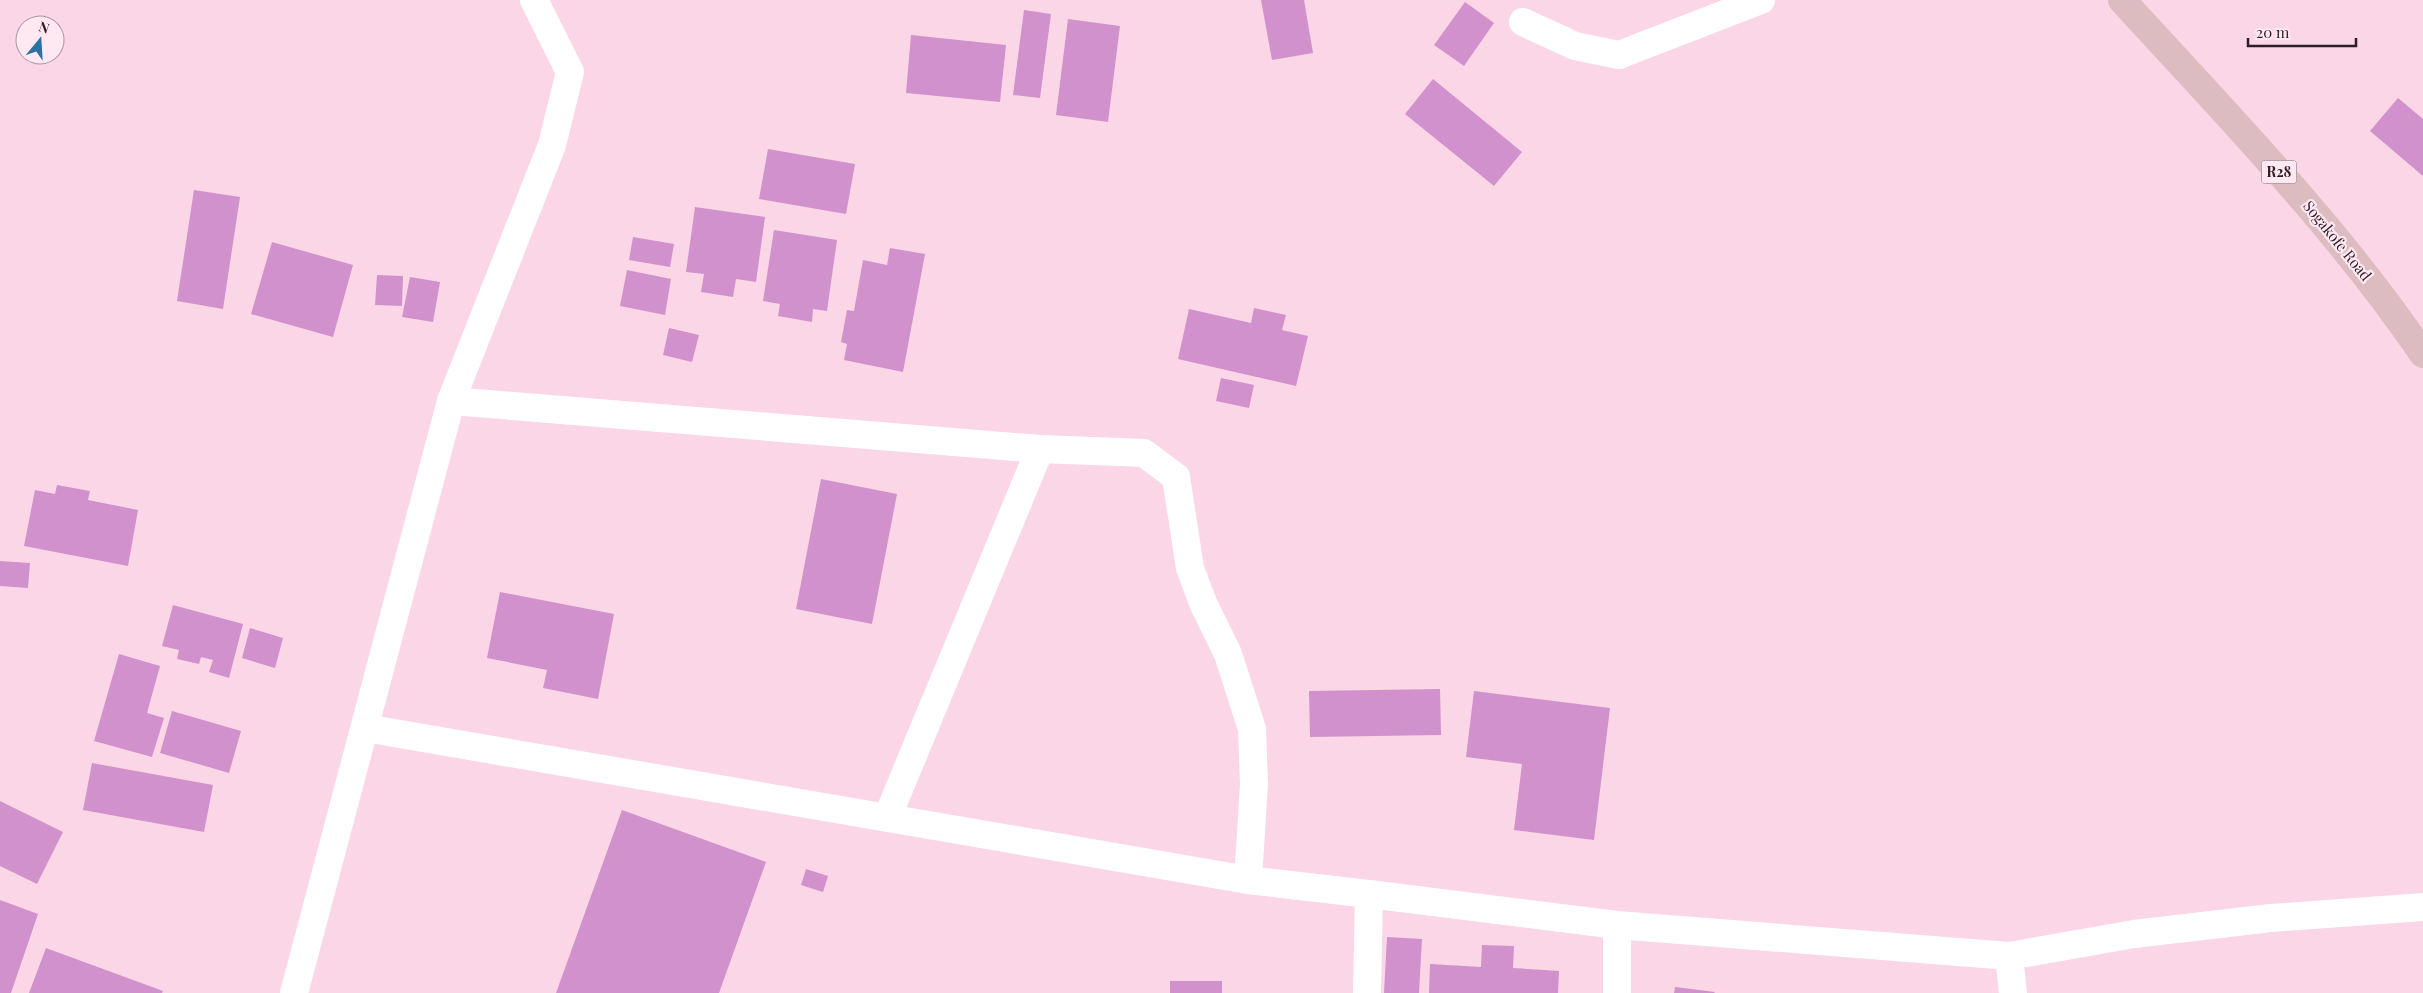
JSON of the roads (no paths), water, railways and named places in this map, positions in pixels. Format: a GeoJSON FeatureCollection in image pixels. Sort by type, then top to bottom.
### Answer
{"type":"FeatureCollection","features":[{"type":"Feature","properties":{"kind":"main road","name":"Sogakofe Road"},"geometry":{"type":"LineString","coordinates":[[2122,0],[2298,192],[2392,308],[2423,354]]}},
{"type":"Feature","properties":{"kind":"street"},"geometry":{"type":"LineString","coordinates":[[294,993],[451,401],[552,145],[570,72],[534,0]]}},
{"type":"Feature","properties":{"kind":"street"},"geometry":{"type":"LineString","coordinates":[[1523,22],[1575,46],[1619,55],[1762,0]]}},
{"type":"Feature","properties":{"kind":"street"},"geometry":{"type":"LineString","coordinates":[[451,401],[1040,449],[1144,453],[1176,477],[1190,568],[1203,604],[1228,654],[1252,729],[1254,784],[1248,880]]}},
{"type":"Feature","properties":{"kind":"street"},"geometry":{"type":"LineString","coordinates":[[887,818],[1040,449]]}},
{"type":"Feature","properties":{"kind":"street"},"geometry":{"type":"LineString","coordinates":[[365,728],[1248,880],[1617,925],[2009,956],[2134,934],[2271,918],[2423,907]]}},
{"type":"Feature","properties":{"kind":"street"},"geometry":{"type":"LineString","coordinates":[[1367,993],[1369,894]]}},
{"type":"Feature","properties":{"kind":"street"},"geometry":{"type":"LineString","coordinates":[[1617,925],[1617,993]]}},
{"type":"Feature","properties":{"kind":"street"},"geometry":{"type":"LineString","coordinates":[[2009,956],[2013,993]]}}]}
